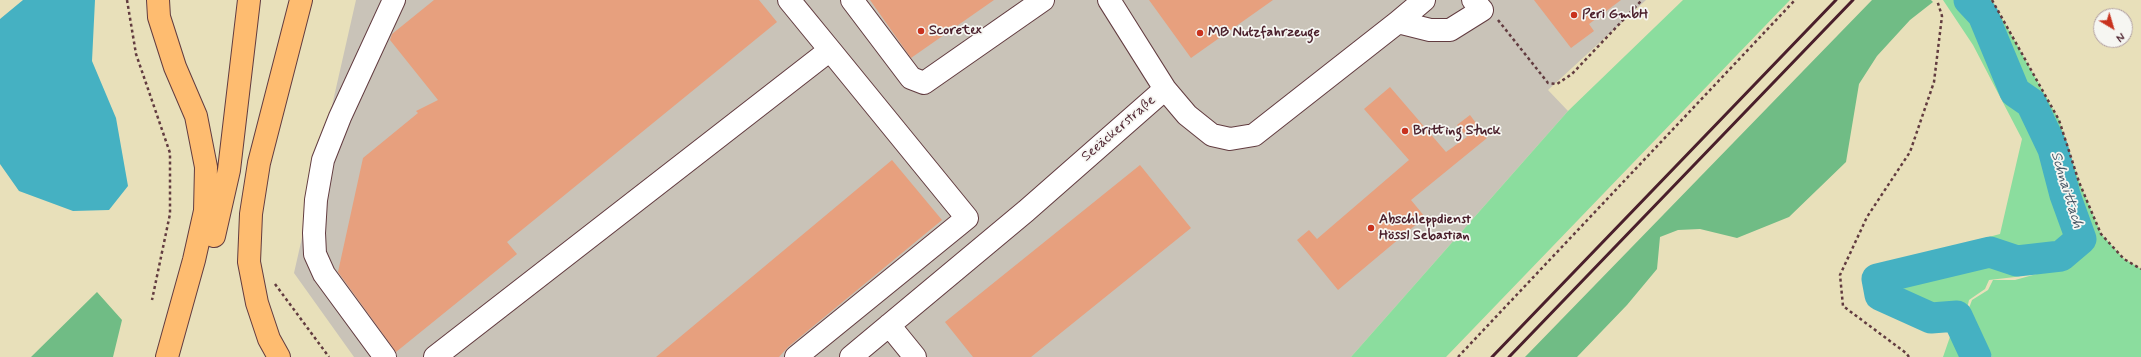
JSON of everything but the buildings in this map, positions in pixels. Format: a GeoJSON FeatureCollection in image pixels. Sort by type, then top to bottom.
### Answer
{"type":"FeatureCollection","features":[{"type":"Feature","properties":{"kind":"main road"},"geometry":{"type":"LineString","coordinates":[[158,0],[159,17],[175,67],[196,116],[206,167],[205,211],[194,260],[166,357]]}},
{"type":"Feature","properties":{"kind":"main road"},"geometry":{"type":"LineString","coordinates":[[172,357],[209,259],[230,170],[249,0]]}},
{"type":"Feature","properties":{"kind":"main road"},"geometry":{"type":"LineString","coordinates":[[279,357],[268,339],[257,303],[250,262],[251,214],[260,163],[301,0]]}},
{"type":"Feature","properties":{"kind":"street"},"geometry":{"type":"LineString","coordinates":[[385,357],[324,274],[315,254],[314,233],[316,200],[323,160],[340,117],[394,0]]}},
{"type":"Feature","properties":{"kind":"street"},"geometry":{"type":"LineString","coordinates":[[789,0],[966,218],[796,357]]}},
{"type":"Feature","properties":{"kind":"street"},"geometry":{"type":"LineString","coordinates":[[852,0],[911,78],[924,83],[1043,0]]}},
{"type":"Feature","properties":{"kind":"street"},"geometry":{"type":"LineString","coordinates":[[1109,0],[1165,89]]}},
{"type":"Feature","properties":{"kind":"street","name":"Seeäckerstraße"},"geometry":{"type":"LineString","coordinates":[[851,357],[1026,211],[1165,89],[1187,115],[1212,135],[1230,139],[1254,135],[1424,0]]}},
{"type":"Feature","properties":{"kind":"street"},"geometry":{"type":"LineString","coordinates":[[1398,22],[1430,30],[1450,30],[1478,5]]}},
{"type":"Feature","properties":{"kind":"street"},"geometry":{"type":"LineString","coordinates":[[436,357],[830,50]]}},
{"type":"Feature","properties":{"kind":"street"},"geometry":{"type":"LineString","coordinates":[[889,326],[915,357]]}},
{"type":"Feature","properties":{"kind":"path"},"geometry":{"type":"LineString","coordinates":[[127,0],[136,54],[170,153],[170,214],[152,300]]}},
{"type":"Feature","properties":{"kind":"path"},"geometry":{"type":"LineString","coordinates":[[1478,5],[1490,10],[1548,83],[1557,84],[1572,74],[1642,0]]}},
{"type":"Feature","properties":{"kind":"path"},"geometry":{"type":"LineString","coordinates":[[1458,357],[1795,0]]}},
{"type":"Feature","properties":{"kind":"path"},"geometry":{"type":"LineString","coordinates":[[1909,357],[1906,353],[1843,306],[1840,275],[1866,217],[1910,152],[1934,82],[1942,16],[1937,0]]}},
{"type":"Feature","properties":{"kind":"path"},"geometry":{"type":"LineString","coordinates":[[1992,0],[2059,120],[2079,182],[2101,234],[2124,259],[2141,269]]}},
{"type":"Feature","properties":{"kind":"path"},"geometry":{"type":"LineString","coordinates":[[274,282],[276,287],[330,357]]}},
{"type":"Feature","properties":{"kind":"shaded area"},"geometry":{"type":"Polygon","coordinates":[[[356,0],[1646,0],[1548,90],[1568,111],[1351,357],[354,357],[294,273],[356,0]]]}},
{"type":"Feature","properties":{"kind":"green space"},"geometry":{"type":"Polygon","coordinates":[[[1683,0],[1790,0],[1446,357],[1351,357],[1568,111],[1683,0]]]}},
{"type":"Feature","properties":{"kind":"green space"},"geometry":{"type":"Polygon","coordinates":[[[1872,0],[1931,0],[1933,2],[1910,20],[1877,56],[1859,84],[1846,162],[1789,217],[1737,238],[1700,229],[1678,230],[1660,237],[1657,269],[1627,305],[1577,357],[1525,357],[1872,0]]]}},
{"type":"Feature","properties":{"kind":"green space"},"geometry":{"type":"Polygon","coordinates":[[[1943,0],[1992,0],[2059,120],[2079,182],[2101,234],[2124,259],[2141,269],[2141,357],[1992,357],[1969,308],[1972,300],[1988,290],[1993,280],[2015,280],[2051,270],[1989,280],[1985,289],[1969,300],[1967,309],[1988,357],[1943,357],[1952,331],[1869,304],[1865,270],[2000,234],[2022,139],[1973,45],[1943,0]]]}},
{"type":"Feature","properties":{"kind":"green space"},"geometry":{"type":"Polygon","coordinates":[[[97,292],[122,320],[113,357],[31,357],[97,292]]]}},
{"type":"Feature","properties":{"kind":"water"},"geometry":{"type":"Polygon","coordinates":[[[23,0],[95,0],[92,61],[116,118],[128,186],[109,210],[73,211],[19,191],[0,164],[0,19],[23,0]]]}},
{"type":"Feature","properties":{"kind":"waterway","name":"Schnaittach"},"geometry":{"type":"LineString","coordinates":[[1969,0],[1983,15],[2015,92],[2031,103],[2053,149],[2065,195],[2081,239],[2061,256],[2017,261],[1990,252],[1877,279],[1880,295],[1931,318],[1957,316],[1976,357]]}},
{"type":"Feature","properties":{"kind":"railway"},"geometry":{"type":"LineString","coordinates":[[1492,357],[1836,0]]}},
{"type":"Feature","properties":{"kind":"railway"},"geometry":{"type":"LineString","coordinates":[[1509,357],[1853,0]]}},
{"type":"Feature","properties":{"kind":"place","name":"Peri GmbH"},"geometry":{"type":"Point","coordinates":[1574,15]}},
{"type":"Feature","properties":{"kind":"place","name":"Scoretex"},"geometry":{"type":"Point","coordinates":[921,31]}},
{"type":"Feature","properties":{"kind":"place","name":"MB Nutzfahrzeuge"},"geometry":{"type":"Point","coordinates":[1200,33]}},
{"type":"Feature","properties":{"kind":"place","name":"Britting Stuck"},"geometry":{"type":"Point","coordinates":[1405,131]}},
{"type":"Feature","properties":{"kind":"place","name":"Abschleppdienst Hössl Sebastian"},"geometry":{"type":"Point","coordinates":[1371,228]}}]}
